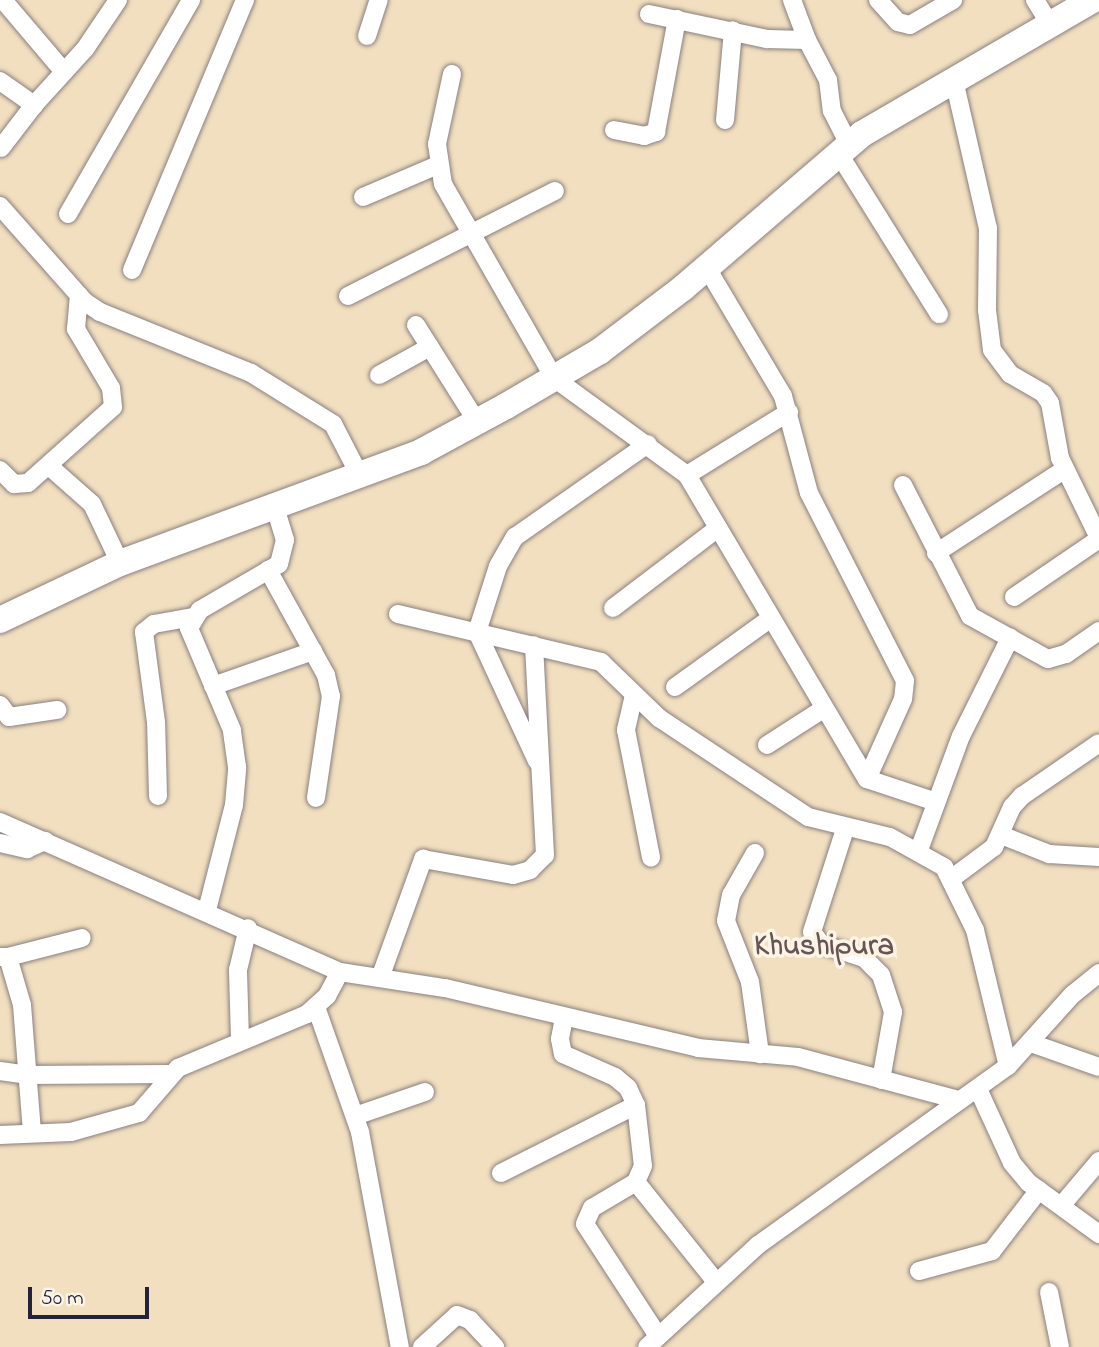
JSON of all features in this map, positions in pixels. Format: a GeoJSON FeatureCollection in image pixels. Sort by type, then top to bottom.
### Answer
{"type":"FeatureCollection","features":[{"type":"Feature","properties":{"kind":"street"},"geometry":{"type":"LineString","coordinates":[[3,0],[64,72]]}},
{"type":"Feature","properties":{"kind":"street"},"geometry":{"type":"LineString","coordinates":[[1,148],[64,72],[118,0]]}},
{"type":"Feature","properties":{"kind":"street"},"geometry":{"type":"LineString","coordinates":[[68,214],[191,0]]}},
{"type":"Feature","properties":{"kind":"street"},"geometry":{"type":"LineString","coordinates":[[132,270],[245,0]]}},
{"type":"Feature","properties":{"kind":"street"},"geometry":{"type":"LineString","coordinates":[[367,36],[379,0]]}},
{"type":"Feature","properties":{"kind":"street"},"geometry":{"type":"LineString","coordinates":[[792,0],[807,40],[828,80],[832,111],[844,149],[939,314]]}},
{"type":"Feature","properties":{"kind":"street"},"geometry":{"type":"LineString","coordinates":[[878,0],[898,22],[910,26],[953,0]]}},
{"type":"Feature","properties":{"kind":"street"},"geometry":{"type":"LineString","coordinates":[[1035,0],[1050,24]]}},
{"type":"Feature","properties":{"kind":"street"},"geometry":{"type":"LineString","coordinates":[[0,620],[120,563],[421,452],[477,422],[600,351],[707,268],[844,149],[954,80],[1091,0]]}},
{"type":"Feature","properties":{"kind":"street"},"geometry":{"type":"LineString","coordinates":[[649,14],[767,39],[807,40]]}},
{"type":"Feature","properties":{"kind":"street"},"geometry":{"type":"LineString","coordinates":[[614,130],[644,136],[656,132],[677,19]]}},
{"type":"Feature","properties":{"kind":"street"},"geometry":{"type":"LineString","coordinates":[[724,120],[733,30]]}},
{"type":"Feature","properties":{"kind":"street"},"geometry":{"type":"LineString","coordinates":[[452,74],[437,144],[443,184],[554,378],[687,475],[823,709],[867,779],[936,802]]}},
{"type":"Feature","properties":{"kind":"street"},"geometry":{"type":"LineString","coordinates":[[954,80],[985,206],[992,350],[1010,374],[1043,393],[1051,403],[1064,470],[1099,538],[1014,597]]}},
{"type":"Feature","properties":{"kind":"street"},"geometry":{"type":"LineString","coordinates":[[0,81],[34,105]]}},
{"type":"Feature","properties":{"kind":"street"},"geometry":{"type":"LineString","coordinates":[[363,197],[438,164]]}},
{"type":"Feature","properties":{"kind":"street"},"geometry":{"type":"LineString","coordinates":[[348,296],[471,237],[555,191]]}},
{"type":"Feature","properties":{"kind":"street"},"geometry":{"type":"LineString","coordinates":[[0,206],[79,295],[100,312],[251,373],[332,424],[360,476]]}},
{"type":"Feature","properties":{"kind":"street"},"geometry":{"type":"LineString","coordinates":[[707,268],[771,374],[789,412],[809,492],[905,681],[903,699],[867,779]]}},
{"type":"Feature","properties":{"kind":"street"},"geometry":{"type":"LineString","coordinates":[[0,472],[22,486],[113,407],[111,388],[76,329],[79,295]]}},
{"type":"Feature","properties":{"kind":"street"},"geometry":{"type":"LineString","coordinates":[[416,325],[477,422]]}},
{"type":"Feature","properties":{"kind":"street"},"geometry":{"type":"LineString","coordinates":[[379,375],[430,346]]}},
{"type":"Feature","properties":{"kind":"street"},"geometry":{"type":"LineString","coordinates":[[687,475],[789,412]]}},
{"type":"Feature","properties":{"kind":"street"},"geometry":{"type":"LineString","coordinates":[[542,771],[477,632],[498,566],[515,537],[648,444]]}},
{"type":"Feature","properties":{"kind":"street"},"geometry":{"type":"LineString","coordinates":[[48,466],[92,504],[120,563]]}},
{"type":"Feature","properties":{"kind":"street"},"geometry":{"type":"LineString","coordinates":[[936,553],[1064,470]]}},
{"type":"Feature","properties":{"kind":"street"},"geometry":{"type":"LineString","coordinates":[[903,485],[970,616],[1039,656],[1057,659],[1099,632]]}},
{"type":"Feature","properties":{"kind":"street"},"geometry":{"type":"LineString","coordinates":[[158,796],[156,722],[144,632],[154,624],[191,617],[268,570],[285,553],[275,508]]}},
{"type":"Feature","properties":{"kind":"street"},"geometry":{"type":"LineString","coordinates":[[613,608],[719,527]]}},
{"type":"Feature","properties":{"kind":"street"},"geometry":{"type":"LineString","coordinates":[[268,570],[313,651],[331,696],[316,798]]}},
{"type":"Feature","properties":{"kind":"street"},"geometry":{"type":"LineString","coordinates":[[398,614],[601,662],[659,718],[808,817],[845,829],[890,837],[919,850],[944,867],[975,930],[1008,1066]]}},
{"type":"Feature","properties":{"kind":"street"},"geometry":{"type":"LineString","coordinates":[[191,617],[194,644],[232,730],[237,767],[234,805],[207,910]]}},
{"type":"Feature","properties":{"kind":"street"},"geometry":{"type":"LineString","coordinates":[[675,687],[771,618]]}},
{"type":"Feature","properties":{"kind":"street"},"geometry":{"type":"LineString","coordinates":[[919,850],[961,736],[1010,638]]}},
{"type":"Feature","properties":{"kind":"street"},"geometry":{"type":"LineString","coordinates":[[380,978],[423,859],[505,875],[521,874],[540,863],[547,848],[534,645]]}},
{"type":"Feature","properties":{"kind":"street"},"geometry":{"type":"LineString","coordinates":[[213,685],[313,651]]}},
{"type":"Feature","properties":{"kind":"street"},"geometry":{"type":"LineString","coordinates":[[634,695],[626,730],[651,858]]}},
{"type":"Feature","properties":{"kind":"street"},"geometry":{"type":"LineString","coordinates":[[0,705],[9,718],[57,710]]}},
{"type":"Feature","properties":{"kind":"street"},"geometry":{"type":"LineString","coordinates":[[766,745],[823,709]]}},
{"type":"Feature","properties":{"kind":"street"},"geometry":{"type":"LineString","coordinates":[[951,879],[984,857],[1001,835],[1012,807],[1022,796],[1099,743]]}},
{"type":"Feature","properties":{"kind":"street"},"geometry":{"type":"LineString","coordinates":[[0,822],[248,928],[340,972],[445,988],[698,1048],[798,1057],[958,1100]]}},
{"type":"Feature","properties":{"kind":"street"},"geometry":{"type":"LineString","coordinates":[[845,829],[812,932],[821,944],[864,958],[881,975],[894,1012],[881,1080]]}},
{"type":"Feature","properties":{"kind":"street"},"geometry":{"type":"LineString","coordinates":[[1001,835],[1049,854],[1099,857]]}},
{"type":"Feature","properties":{"kind":"street"},"geometry":{"type":"LineString","coordinates":[[0,843],[27,849],[45,841]]}},
{"type":"Feature","properties":{"kind":"street"},"geometry":{"type":"LineString","coordinates":[[754,853],[731,895],[726,921],[750,982],[760,1054]]}},
{"type":"Feature","properties":{"kind":"street"},"geometry":{"type":"LineString","coordinates":[[240,1039],[238,970],[248,928]]}},
{"type":"Feature","properties":{"kind":"street"},"geometry":{"type":"LineString","coordinates":[[32,1132],[22,1005],[4,957],[82,938]]}},
{"type":"Feature","properties":{"kind":"street"},"geometry":{"type":"LineString","coordinates":[[0,1071],[27,1075],[170,1074],[240,1039],[316,1007],[340,972]]}},
{"type":"Feature","properties":{"kind":"street"},"geometry":{"type":"LineString","coordinates":[[564,1017],[560,1039],[563,1054],[623,1082],[636,1105],[643,1166],[636,1182],[592,1209],[585,1224],[653,1342],[758,1245],[1008,1066],[1072,995],[1099,973]]}},
{"type":"Feature","properties":{"kind":"street"},"geometry":{"type":"LineString","coordinates":[[316,1007],[355,1116],[400,1347]]}},
{"type":"Feature","properties":{"kind":"street"},"geometry":{"type":"LineString","coordinates":[[1031,1043],[1099,1068]]}},
{"type":"Feature","properties":{"kind":"street"},"geometry":{"type":"LineString","coordinates":[[0,1135],[71,1132],[123,1121],[150,1103],[170,1074]]}},
{"type":"Feature","properties":{"kind":"street"},"geometry":{"type":"LineString","coordinates":[[978,1088],[1012,1163],[1039,1190],[1099,1234]]}},
{"type":"Feature","properties":{"kind":"street"},"geometry":{"type":"LineString","coordinates":[[355,1116],[425,1092]]}},
{"type":"Feature","properties":{"kind":"street"},"geometry":{"type":"LineString","coordinates":[[501,1172],[636,1105]]}},
{"type":"Feature","properties":{"kind":"street"},"geometry":{"type":"LineString","coordinates":[[1060,1206],[1099,1161]]}},
{"type":"Feature","properties":{"kind":"street"},"geometry":{"type":"LineString","coordinates":[[636,1182],[716,1282]]}},
{"type":"Feature","properties":{"kind":"street"},"geometry":{"type":"LineString","coordinates":[[919,1271],[992,1251],[1039,1190]]}},
{"type":"Feature","properties":{"kind":"street"},"geometry":{"type":"LineString","coordinates":[[1049,1292],[1060,1347]]}},
{"type":"Feature","properties":{"kind":"street"},"geometry":{"type":"LineString","coordinates":[[422,1347],[457,1315],[470,1320],[495,1347]]}},
{"type":"Feature","properties":{"kind":"district","name":"Khushipura"},"geometry":{"type":"Point","coordinates":[824,947]}}]}
